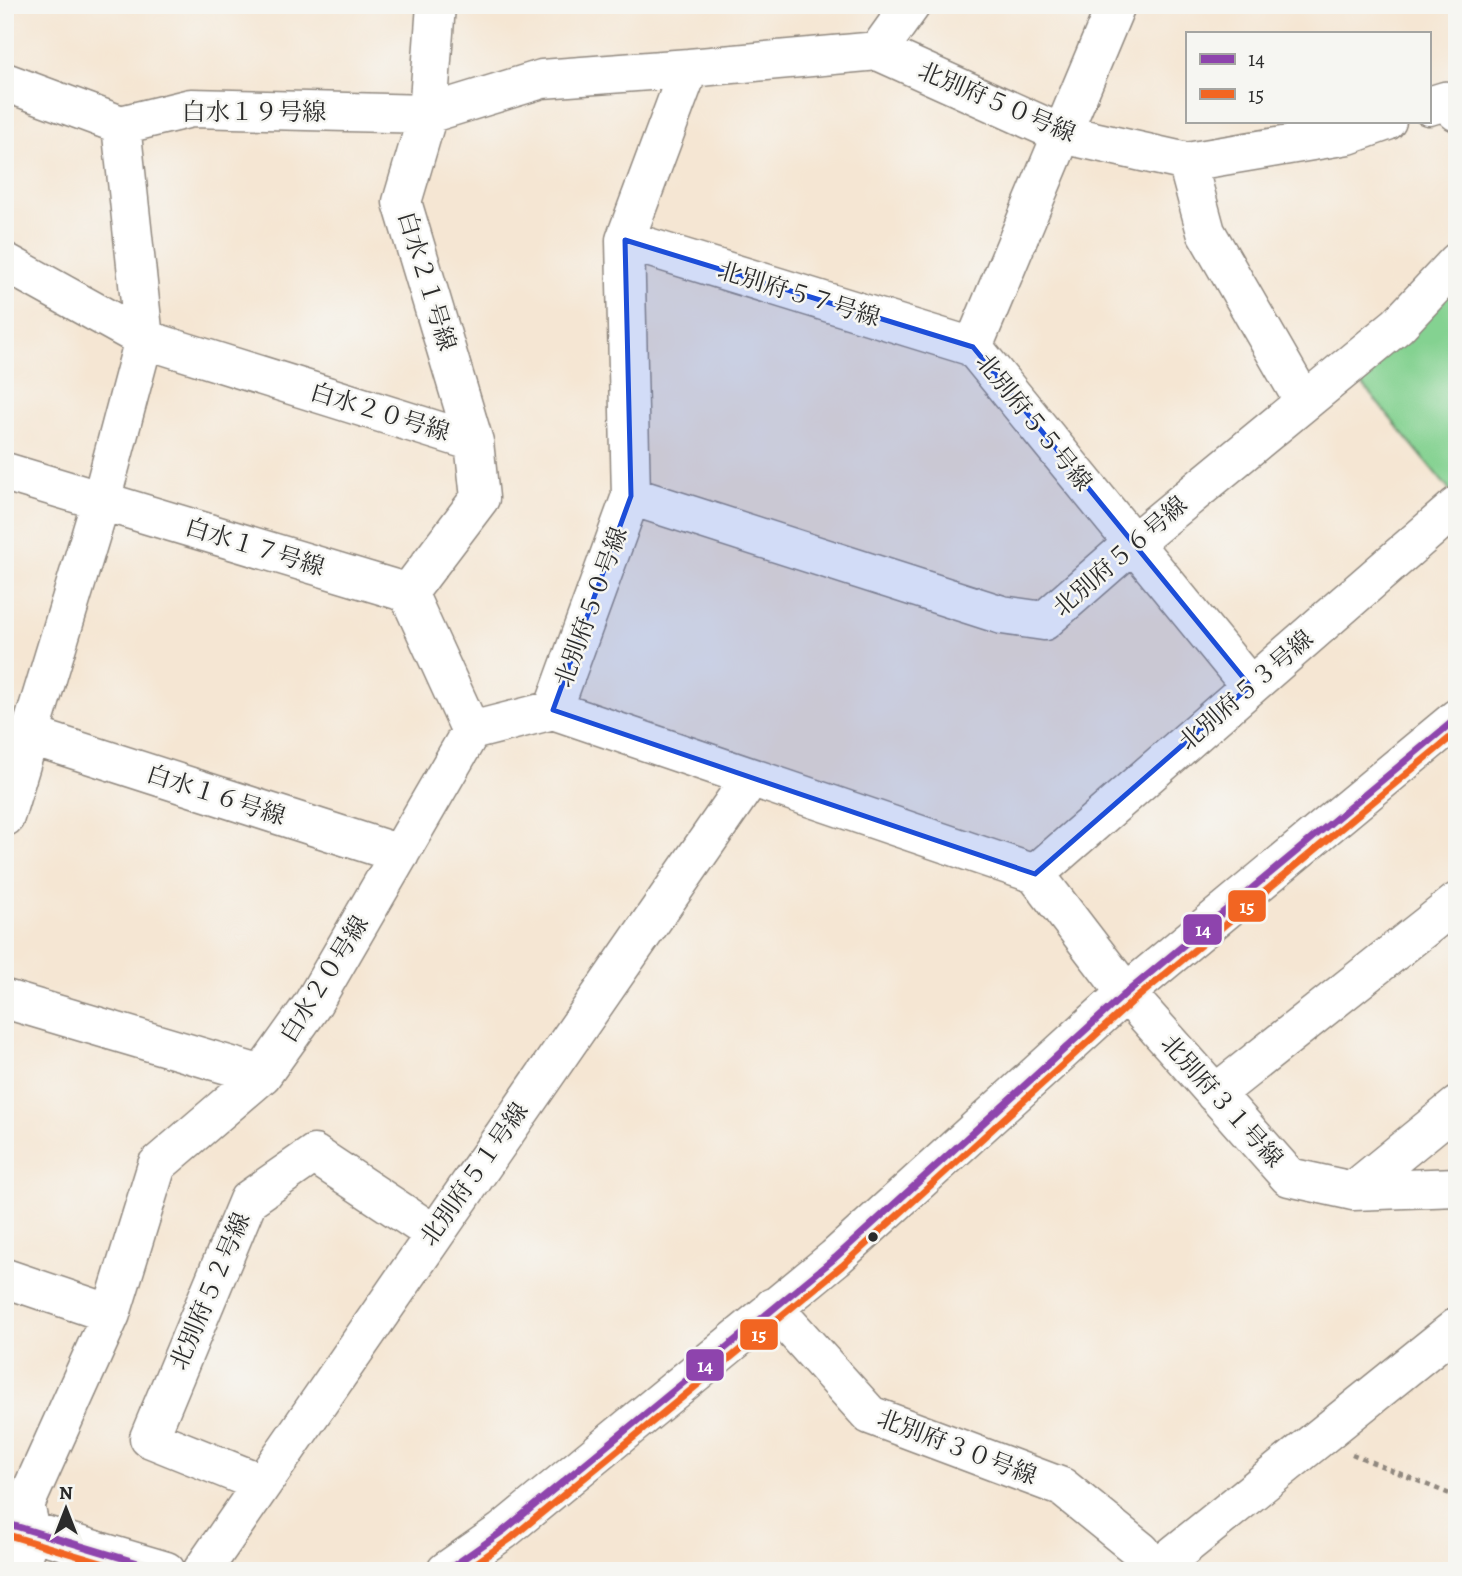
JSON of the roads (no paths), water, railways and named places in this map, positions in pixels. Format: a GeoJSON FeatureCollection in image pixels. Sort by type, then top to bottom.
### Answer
{"type":"FeatureCollection","features":[{"type":"Feature","properties":{"kind":"street","name":"白水２１号線"},"geometry":{"type":"LineString","coordinates":[[436,5],[428,114],[402,202],[474,442]]}},
{"type":"Feature","properties":{"kind":"street"},"geometry":{"type":"LineString","coordinates":[[878,51],[911,5]]}},
{"type":"Feature","properties":{"kind":"street","name":"北別府５５号線"},"geometry":{"type":"LineString","coordinates":[[1116,5],[973,347],[1250,686]]}},
{"type":"Feature","properties":{"kind":"street","name":"北別府５０号線"},"geometry":{"type":"LineString","coordinates":[[428,114],[542,79],[878,51],[1062,134],[1187,162],[1348,135],[1384,122]]}},
{"type":"Feature","properties":{"kind":"street","name":"北別府５０号線"},"geometry":{"type":"LineString","coordinates":[[689,68],[625,240],[631,496],[553,710],[1035,874]]}},
{"type":"Feature","properties":{"kind":"street"},"geometry":{"type":"LineString","coordinates":[[5,82],[121,125],[144,339],[101,501],[32,736],[5,817]]}},
{"type":"Feature","properties":{"kind":"street"},"geometry":{"type":"LineString","coordinates":[[1430,106],[1445,101],[1457,112]]}},
{"type":"Feature","properties":{"kind":"street","name":"白水１９号線"},"geometry":{"type":"LineString","coordinates":[[121,125],[191,108],[428,114]]}},
{"type":"Feature","properties":{"kind":"street"},"geometry":{"type":"LineString","coordinates":[[1187,162],[1206,232],[1304,402]]}},
{"type":"Feature","properties":{"kind":"street","name":"北別府５７号線"},"geometry":{"type":"LineString","coordinates":[[625,240],[973,347]]}},
{"type":"Feature","properties":{"kind":"street","name":"白水２０号線"},"geometry":{"type":"LineString","coordinates":[[5,262],[144,339],[474,442],[480,498],[408,593]]}},
{"type":"Feature","properties":{"kind":"street","name":"北別府５６号線"},"geometry":{"type":"LineString","coordinates":[[631,496],[1002,615],[1044,621],[1132,544],[1398,325],[1457,262]]}},
{"type":"Feature","properties":{"kind":"street","name":"白水１７号線"},"geometry":{"type":"LineString","coordinates":[[5,472],[408,593]]}},
{"type":"Feature","properties":{"kind":"street","name":"北別府５３号線"},"geometry":{"type":"LineString","coordinates":[[1035,874],[1457,506]]}},
{"type":"Feature","properties":{"kind":"street"},"geometry":{"type":"LineString","coordinates":[[408,593],[471,731],[553,710]]}},
{"type":"Feature","properties":{"kind":"street"},"geometry":{"type":"LineString","coordinates":[[446,1571],[503,1531],[835,1258],[1126,993],[1457,718]]}},
{"type":"Feature","properties":{"kind":"street","name":"白水２０号線"},"geometry":{"type":"LineString","coordinates":[[18,1527],[25,1505],[111,1314],[157,1165],[262,1075],[312,1004],[471,731]]}},
{"type":"Feature","properties":{"kind":"street","name":"白水１６号線"},"geometry":{"type":"LineString","coordinates":[[32,736],[400,854]]}},
{"type":"Feature","properties":{"kind":"street","name":"北別府５１号線"},"geometry":{"type":"LineString","coordinates":[[202,1571],[433,1233],[750,779]]}},
{"type":"Feature","properties":{"kind":"street"},"geometry":{"type":"LineString","coordinates":[[1035,874],[1126,993]]}},
{"type":"Feature","properties":{"kind":"street"},"geometry":{"type":"LineString","coordinates":[[1215,1094],[1457,902]]}},
{"type":"Feature","properties":{"kind":"street","name":"北別府３１号線"},"geometry":{"type":"LineString","coordinates":[[1126,993],[1289,1177],[1353,1191],[1457,1187]]}},
{"type":"Feature","properties":{"kind":"street"},"geometry":{"type":"LineString","coordinates":[[5,999],[262,1075]]}},
{"type":"Feature","properties":{"kind":"street"},"geometry":{"type":"LineString","coordinates":[[1353,1191],[1457,1106]]}},
{"type":"Feature","properties":{"kind":"street","name":"北別府５２号線"},"geometry":{"type":"LineString","coordinates":[[261,1483],[149,1438],[248,1200],[314,1154],[433,1233]]}},
{"type":"Feature","properties":{"kind":"street"},"geometry":{"type":"LineString","coordinates":[[5,1278],[111,1314]]}},
{"type":"Feature","properties":{"kind":"street","name":"北別府３０号線"},"geometry":{"type":"LineString","coordinates":[[773,1307],[870,1415],[1062,1487],[1141,1550],[1153,1571]]}},
{"type":"Feature","properties":{"kind":"street"},"geometry":{"type":"LineString","coordinates":[[1153,1571],[1457,1327]]}},
{"type":"Feature","properties":{"kind":"street"},"geometry":{"type":"LineString","coordinates":[[18,1571],[18,1527],[166,1571]]}}]}
